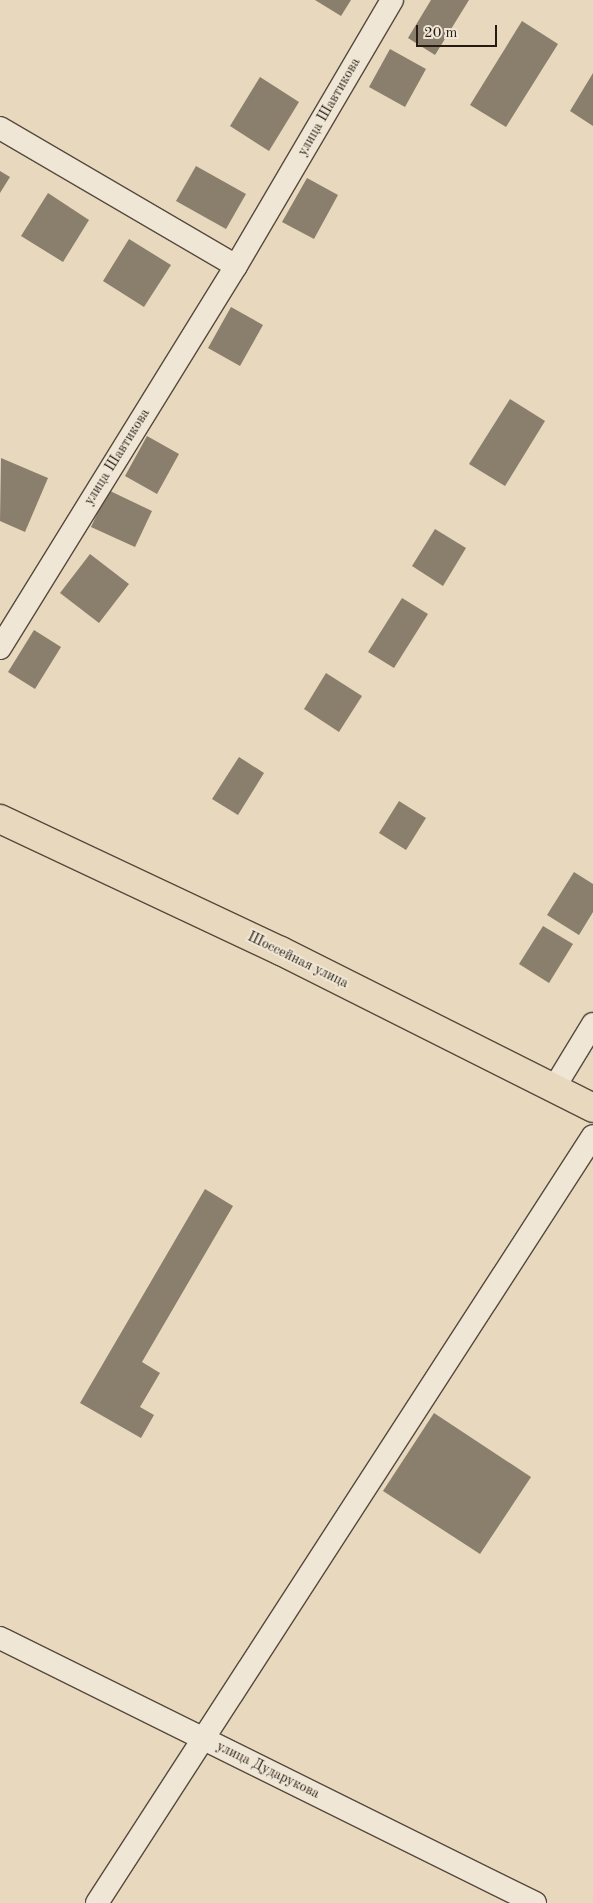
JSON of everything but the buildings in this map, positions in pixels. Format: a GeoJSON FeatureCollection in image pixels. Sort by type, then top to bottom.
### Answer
{"type":"FeatureCollection","features":[{"type":"Feature","properties":{"kind":"highway","name":"Шоссейная улица"},"geometry":{"type":"LineString","coordinates":[[0,819],[281,951],[593,1108]]}},
{"type":"Feature","properties":{"kind":"street","name":"улица Шавтикова"},"geometry":{"type":"LineString","coordinates":[[0,648],[236,266],[392,0]]}},
{"type":"Feature","properties":{"kind":"street"},"geometry":{"type":"LineString","coordinates":[[0,128],[236,266]]}},
{"type":"Feature","properties":{"kind":"street"},"geometry":{"type":"LineString","coordinates":[[554,1088],[593,1024]]}},
{"type":"Feature","properties":{"kind":"street"},"geometry":{"type":"LineString","coordinates":[[97,1903],[202,1737],[593,1136]]}},
{"type":"Feature","properties":{"kind":"street","name":"улица Дударукова"},"geometry":{"type":"LineString","coordinates":[[0,1638],[535,1903]]}}]}
